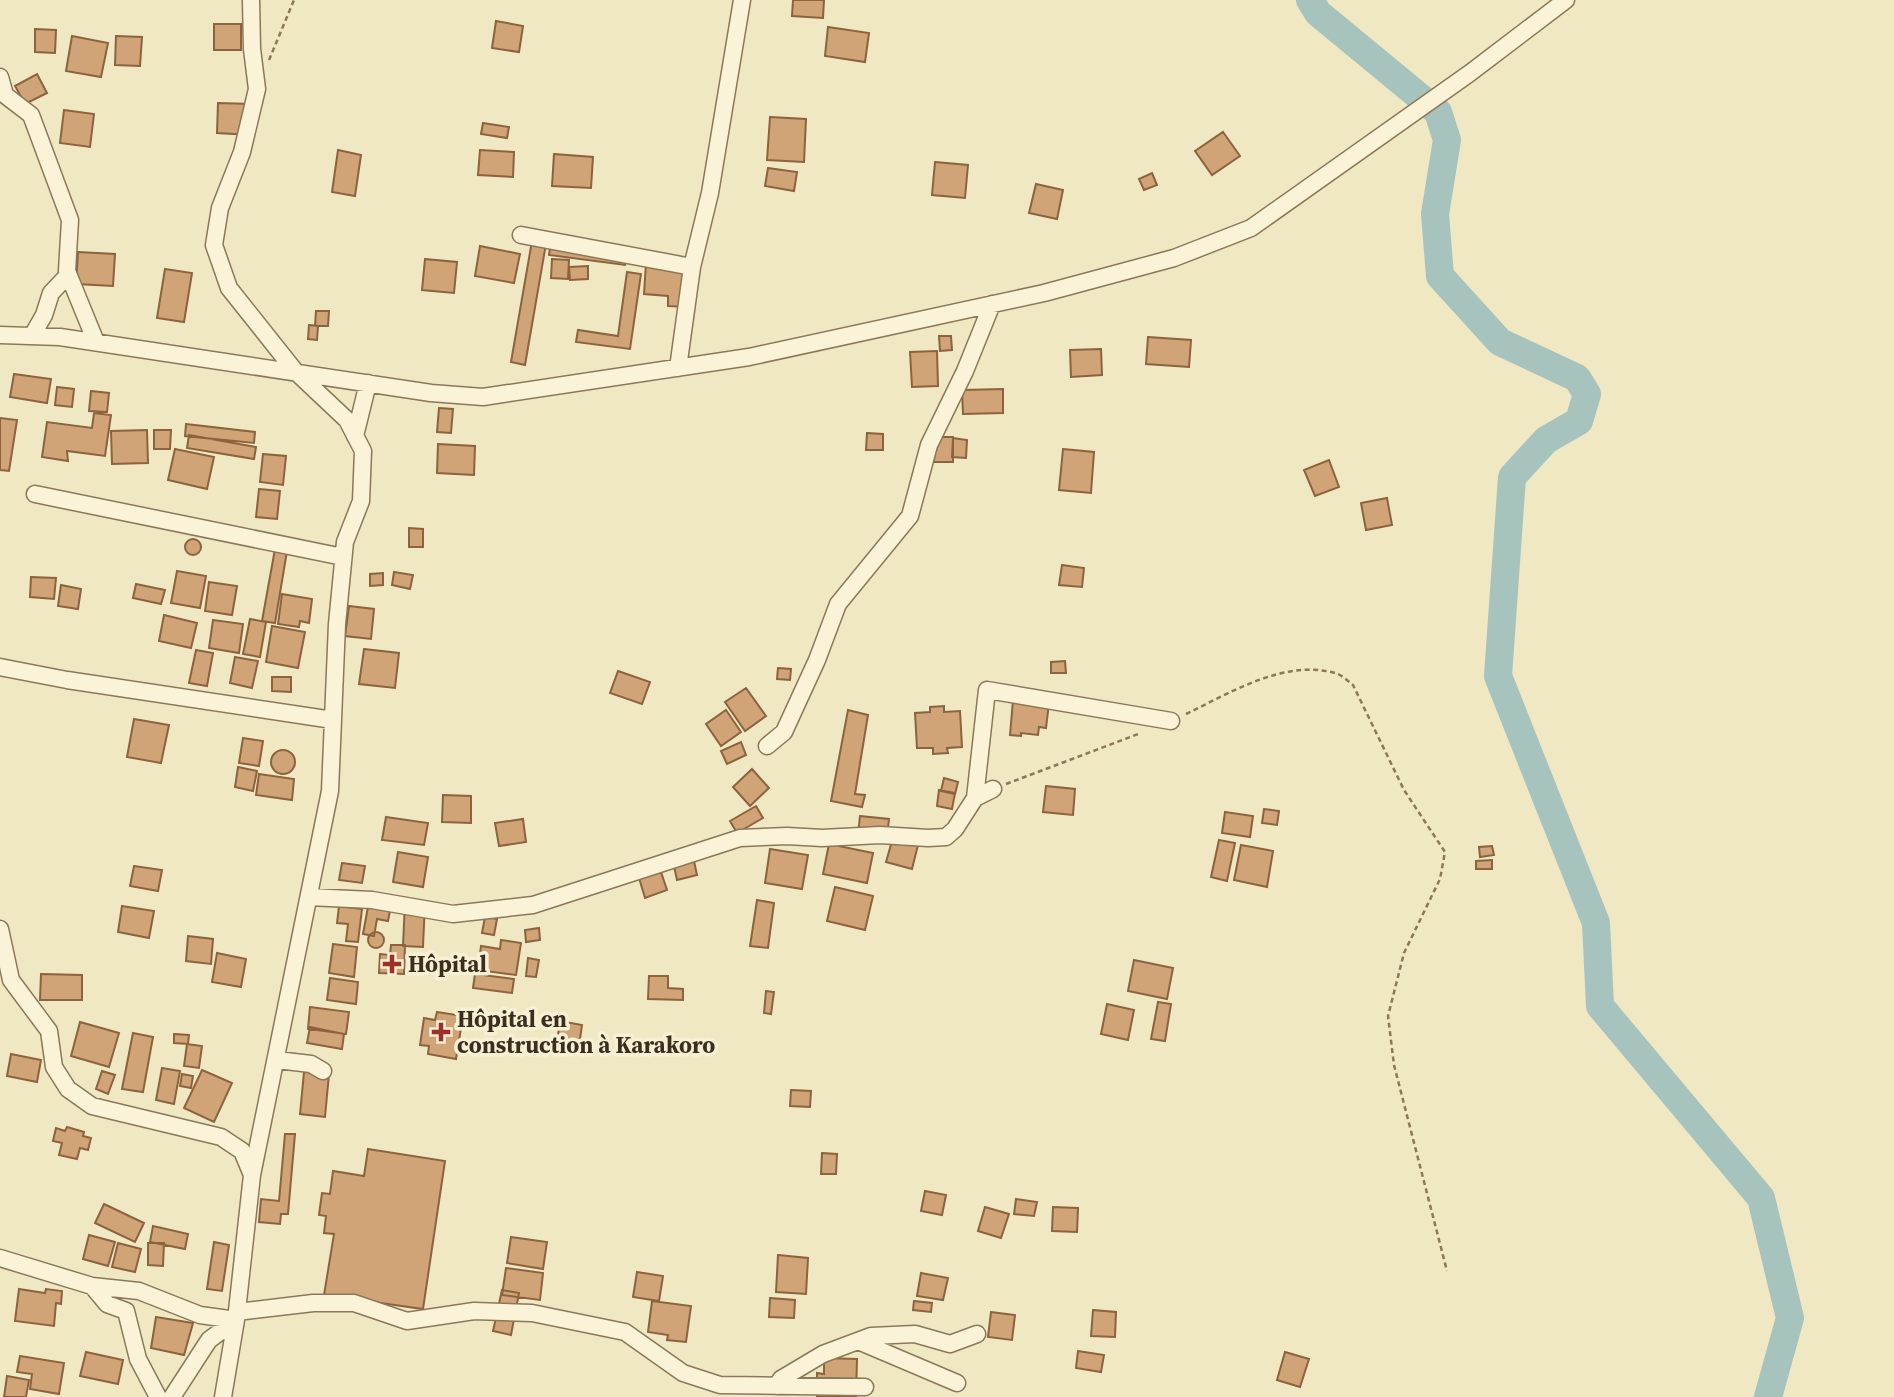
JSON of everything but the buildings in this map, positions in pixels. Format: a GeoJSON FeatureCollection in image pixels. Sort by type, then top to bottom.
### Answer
{"type":"FeatureCollection","features":[{"type":"Feature","properties":{"kind":"street"},"geometry":{"type":"LineString","coordinates":[[223,1397],[236,1316],[252,1175],[330,791],[337,624],[343,557],[345,542],[361,501],[363,452],[347,420],[295,372],[229,288],[214,245],[220,208],[242,152],[257,89],[250,0]]}},
{"type":"Feature","properties":{"kind":"street"},"geometry":{"type":"LineString","coordinates":[[678,368],[692,267],[710,193],[742,0]]}},
{"type":"Feature","properties":{"kind":"street"},"geometry":{"type":"LineString","coordinates":[[0,335],[96,342],[431,393],[484,397],[748,357],[992,304],[1174,258],[1251,228],[1470,74],[1566,0]]}},
{"type":"Feature","properties":{"kind":"street"},"geometry":{"type":"LineString","coordinates":[[0,77],[5,95],[31,115],[71,220],[68,275],[96,342]]}},
{"type":"Feature","properties":{"kind":"street"},"geometry":{"type":"LineString","coordinates":[[521,235],[692,267]]}},
{"type":"Feature","properties":{"kind":"street"},"geometry":{"type":"LineString","coordinates":[[32,336],[44,315],[51,293],[68,275]]}},
{"type":"Feature","properties":{"kind":"street"},"geometry":{"type":"LineString","coordinates":[[767,746],[784,732],[817,660],[838,604],[911,516],[929,445],[965,371],[992,304]]}},
{"type":"Feature","properties":{"kind":"street"},"geometry":{"type":"LineString","coordinates":[[355,436],[368,383]]}},
{"type":"Feature","properties":{"kind":"street"},"geometry":{"type":"LineString","coordinates":[[35,494],[343,557]]}},
{"type":"Feature","properties":{"kind":"street"},"geometry":{"type":"LineString","coordinates":[[0,667],[66,680],[333,720]]}},
{"type":"Feature","properties":{"kind":"street"},"geometry":{"type":"LineString","coordinates":[[309,897],[372,900],[453,914],[533,905],[740,838],[880,835],[946,837],[955,829],[975,798],[988,690],[1171,721]]}},
{"type":"Feature","properties":{"kind":"street"},"geometry":{"type":"LineString","coordinates":[[975,798],[993,789]]}},
{"type":"Feature","properties":{"kind":"street"},"geometry":{"type":"LineString","coordinates":[[0,929],[11,980],[49,1031],[54,1067],[68,1089],[92,1106],[221,1137],[242,1151],[252,1175]]}},
{"type":"Feature","properties":{"kind":"street"},"geometry":{"type":"LineString","coordinates":[[277,1060],[311,1064],[323,1071]]}},
{"type":"Feature","properties":{"kind":"street"},"geometry":{"type":"LineString","coordinates":[[0,1258],[92,1286],[139,1291],[200,1315],[236,1316],[313,1303],[354,1303],[407,1321],[474,1311],[532,1313],[625,1332],[683,1373],[720,1385],[865,1387]]}},
{"type":"Feature","properties":{"kind":"street"},"geometry":{"type":"LineString","coordinates":[[92,1286],[107,1304],[126,1311],[138,1359],[158,1397]]}},
{"type":"Feature","properties":{"kind":"street"},"geometry":{"type":"LineString","coordinates":[[172,1397],[209,1340],[236,1316]]}},
{"type":"Feature","properties":{"kind":"street"},"geometry":{"type":"LineString","coordinates":[[777,1386],[781,1379],[823,1354],[871,1336],[915,1334],[950,1344],[978,1334]]}},
{"type":"Feature","properties":{"kind":"street"},"geometry":{"type":"LineString","coordinates":[[858,1341],[957,1383]]}},
{"type":"Feature","properties":{"kind":"path"},"geometry":{"type":"LineString","coordinates":[[268,64],[294,0]]}},
{"type":"Feature","properties":{"kind":"path"},"geometry":{"type":"LineString","coordinates":[[1171,721],[1255,681],[1306,669],[1338,674],[1353,685],[1404,790],[1441,844],[1445,852],[1440,879],[1404,953],[1388,1016],[1394,1065],[1447,1271]]}},
{"type":"Feature","properties":{"kind":"path"},"geometry":{"type":"LineString","coordinates":[[993,789],[1146,731]]}},
{"type":"Feature","properties":{"kind":"waterway"},"geometry":{"type":"LineString","coordinates":[[1310,0],[1318,13],[1438,112],[1447,140],[1435,214],[1440,276],[1500,342],[1577,378],[1587,394],[1579,421],[1546,440],[1512,477],[1498,676],[1596,923],[1600,1006],[1761,1198],[1790,1318],[1768,1397]]}},
{"type":"Feature","properties":{"kind":"place","name":"Hôpital"},"geometry":{"type":"Point","coordinates":[392,964]}},
{"type":"Feature","properties":{"kind":"place","name":"Hôpital en construction à Karakoro"},"geometry":{"type":"Point","coordinates":[441,1032]}}]}
